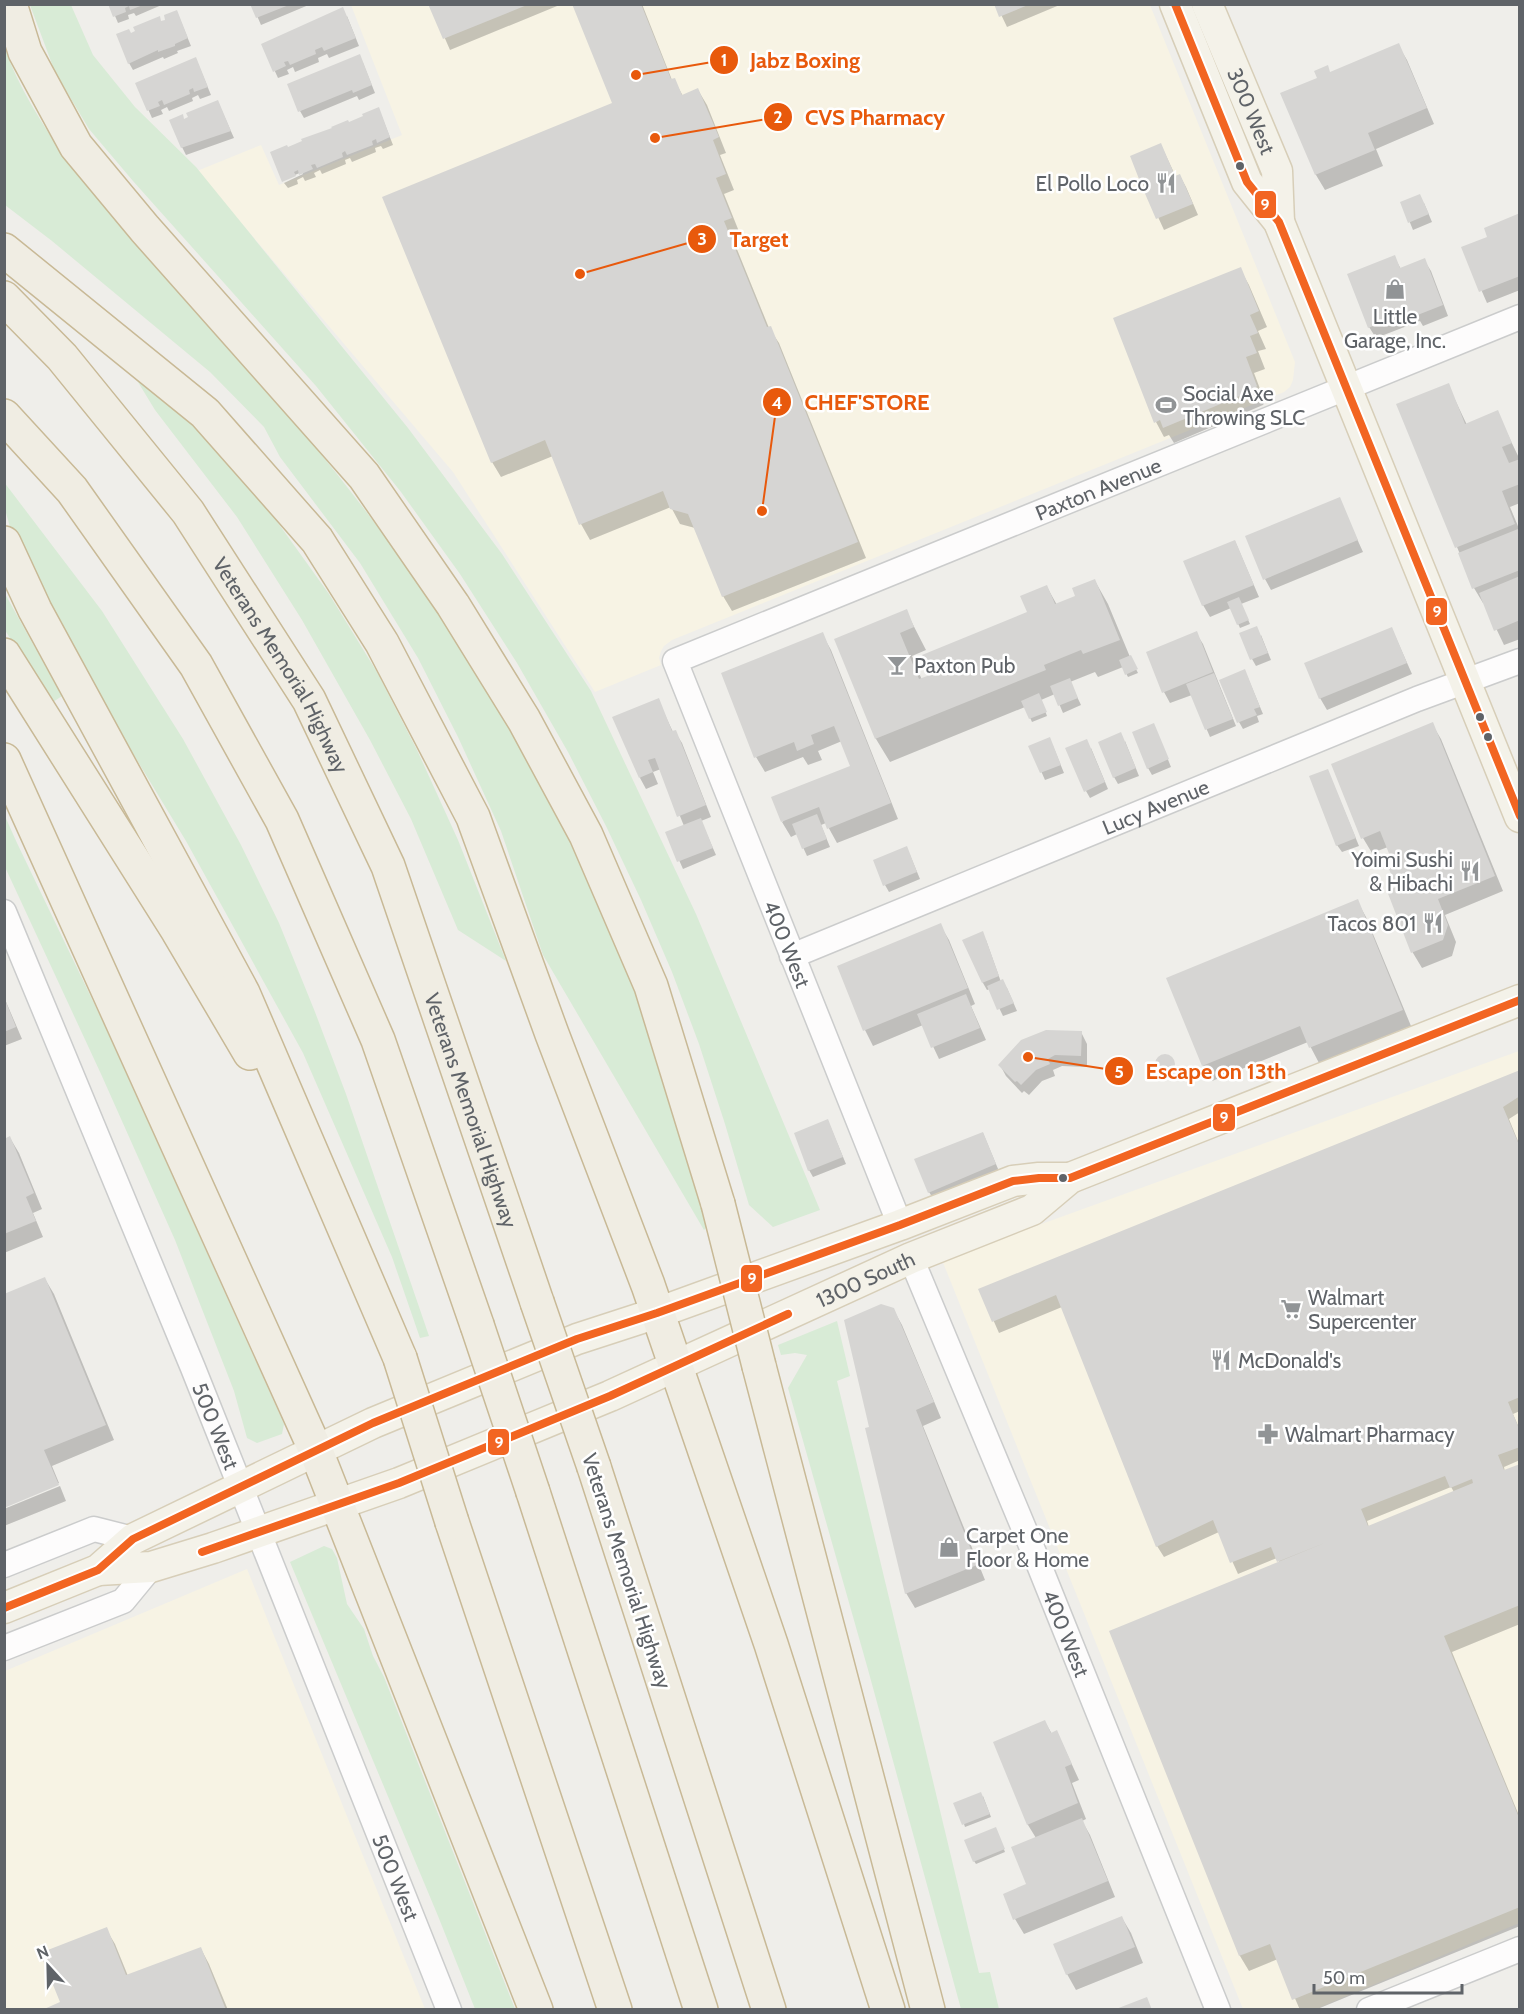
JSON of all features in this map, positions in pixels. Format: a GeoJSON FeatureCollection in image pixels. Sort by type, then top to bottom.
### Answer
{"type":"FeatureCollection","features":[{"type":"Feature","properties":{"kind":"highway"},"geometry":{"type":"LineString","coordinates":[[10,4],[25,52],[76,146],[145,229],[364,476],[453,605],[524,720],[586,835],[651,986],[718,1204],[928,2010]]}},
{"type":"Feature","properties":{"kind":"highway"},"geometry":{"type":"LineString","coordinates":[[10,254],[205,413],[317,540],[382,643],[473,817],[657,1313],[771,1644],[888,2010]]}},
{"type":"Feature","properties":{"kind":"highway","name":"Veterans Memorial Highway"},"geometry":{"type":"LineString","coordinates":[[4,298],[62,357],[188,512],[309,700],[388,866],[594,1467],[770,2010]]}},
{"type":"Feature","properties":{"kind":"highway"},"geometry":{"type":"LineString","coordinates":[[4,416],[72,490],[196,665],[282,820],[378,1040],[477,1324],[701,2010]]}},
{"type":"Feature","properties":{"kind":"highway"},"geometry":{"type":"LineString","coordinates":[[4,543],[35,609],[243,993],[400,1358],[452,1522],[615,2010]]}},
{"type":"Feature","properties":{"kind":"highway"},"geometry":{"type":"LineString","coordinates":[[4,655],[178,930],[256,1063],[294,1141],[333,1200]]}},
{"type":"Feature","properties":{"kind":"highway"},"geometry":{"type":"LineString","coordinates":[[4,760],[315,1451],[536,2010]]}},
{"type":"Feature","properties":{"kind":"highway"},"geometry":{"type":"LineString","coordinates":[[747,1943],[774,2010]]}},
{"type":"Feature","properties":{"kind":"main road"},"geometry":{"type":"LineString","coordinates":[[1175,4],[1194,54],[1215,75],[1229,97],[1279,222]]}},
{"type":"Feature","properties":{"kind":"main road"},"geometry":{"type":"LineString","coordinates":[[1191,4],[1194,54]]}},
{"type":"Feature","properties":{"kind":"main road","name":"300 West"},"geometry":{"type":"LineString","coordinates":[[1207,4],[1277,171],[1279,222],[1520,817]]}},
{"type":"Feature","properties":{"kind":"main road","name":"1300 South"},"geometry":{"type":"LineString","coordinates":[[4,1608],[98,1570],[152,1567],[259,1533],[399,1483],[599,1401],[911,1258],[1032,1210],[1070,1178],[1520,1000]]}},
{"type":"Feature","properties":{"kind":"main road"},"geometry":{"type":"LineString","coordinates":[[911,1258],[945,1229],[1027,1196],[1040,1178]]}},
{"type":"Feature","properties":{"kind":"main road","name":"1300 South"},"geometry":{"type":"LineString","coordinates":[[98,1570],[133,1539],[373,1422],[577,1339],[657,1313],[900,1225],[1013,1181],[1070,1178]]}},
{"type":"Feature","properties":{"kind":"street","name":"Paxton Avenue"},"geometry":{"type":"LineString","coordinates":[[675,662],[1520,317]]}},
{"type":"Feature","properties":{"kind":"street","name":"Lucy Avenue"},"geometry":{"type":"LineString","coordinates":[[792,956],[1417,699],[1520,661]]}},
{"type":"Feature","properties":{"kind":"street","name":"400 West"},"geometry":{"type":"LineString","coordinates":[[675,662],[900,1225]]}},
{"type":"Feature","properties":{"kind":"street","name":"500 West"},"geometry":{"type":"LineString","coordinates":[[4,912],[189,1357],[449,2010]]}},
{"type":"Feature","properties":{"kind":"street","name":"400 West"},"geometry":{"type":"LineString","coordinates":[[911,1258],[1035,1555],[1218,2010]]}},
{"type":"Feature","properties":{"kind":"street"},"geometry":{"type":"LineString","coordinates":[[4,1565],[94,1529],[133,1539]]}},
{"type":"Feature","properties":{"kind":"street"},"geometry":{"type":"LineString","coordinates":[[4,1648],[123,1601],[152,1567]]}},
{"type":"Feature","properties":{"kind":"street"},"geometry":{"type":"LineString","coordinates":[[1369,2010],[1520,1949]]}},
{"type":"Feature","properties":{"kind":"shaded area"},"geometry":{"type":"Polygon","coordinates":[[[351,5],[1150,5],[1295,362],[1293,380],[1284,392],[672,640],[661,651],[659,658],[661,665],[595,692],[453,472],[197,171],[261,145],[279,185],[402,135],[351,5]]]}},
{"type":"Feature","properties":{"kind":"shaded area"},"geometry":{"type":"Polygon","coordinates":[[[1519,1051],[1519,1923],[1316,2009],[1243,2009],[942,1260],[1519,1051]]]}},
{"type":"Feature","properties":{"kind":"shaded area"},"geometry":{"type":"Polygon","coordinates":[[[247,1569],[425,2009],[5,2010],[5,1671],[247,1569]]]}},
{"type":"Feature","properties":{"kind":"green space"},"geometry":{"type":"Polygon","coordinates":[[[30,5],[71,5],[93,55],[135,107],[196,167],[408,428],[502,554],[591,691],[696,914],[820,1210],[773,1227],[749,1205],[699,1044],[672,972],[606,826],[568,752],[517,663],[460,574],[401,492],[316,386],[89,129],[55,72],[30,5]]]}},
{"type":"Feature","properties":{"kind":"green space"},"geometry":{"type":"Polygon","coordinates":[[[4,46],[23,90],[65,158],[293,419],[365,510],[440,616],[510,728],[577,853],[621,956],[712,1222],[704,1230],[543,955],[501,831],[458,737],[418,658],[360,563],[280,457],[264,427],[210,372],[5,205],[4,46]]]}},
{"type":"Feature","properties":{"kind":"green space"},"geometry":{"type":"Polygon","coordinates":[[[127,364],[169,392],[253,488],[329,594],[377,672],[417,750],[458,840],[506,961],[458,930],[411,819],[370,740],[302,620],[237,517],[155,410],[127,364]]]}},
{"type":"Feature","properties":{"kind":"green space"},"geometry":{"type":"Polygon","coordinates":[[[4,482],[102,611],[183,739],[241,845],[279,923],[315,1012],[346,1094],[429,1336],[420,1338],[392,1257],[303,1053],[186,841],[83,671],[11,531],[5,509],[4,482]]]}},
{"type":"Feature","properties":{"kind":"green space"},"geometry":{"type":"Polygon","coordinates":[[[4,592],[62,696],[50,704],[5,630],[4,592]]]}},
{"type":"Feature","properties":{"kind":"green space"},"geometry":{"type":"Polygon","coordinates":[[[4,814],[103,1022],[284,1424],[282,1434],[257,1443],[247,1438],[234,1391],[175,1240],[5,867],[4,814]]]}},
{"type":"Feature","properties":{"kind":"green space"},"geometry":{"type":"Polygon","coordinates":[[[837,1321],[850,1376],[837,1381],[979,1973],[990,1972],[999,2009],[961,2009],[788,1388],[807,1355],[795,1353],[781,1355],[778,1345],[837,1321]]]}},
{"type":"Feature","properties":{"kind":"green space"},"geometry":{"type":"Polygon","coordinates":[[[324,1546],[332,1549],[337,1558],[347,1604],[364,1629],[373,1656],[384,1677],[515,2009],[475,2009],[290,1562],[324,1546]]]}},
{"type":"Feature","properties":{"kind":"building"},"geometry":{"type":"Polygon","coordinates":[[[108,4],[143,5],[130,10],[129,6],[125,8],[126,12],[113,17],[108,4]]]}},
{"type":"Feature","properties":{"kind":"building"},"geometry":{"type":"Polygon","coordinates":[[[250,4],[289,4],[289,5],[256,18],[250,4]]]}},
{"type":"Feature","properties":{"kind":"building"},"geometry":{"type":"Polygon","coordinates":[[[428,4],[527,4],[527,5],[443,39],[428,4]]]}},
{"type":"Feature","properties":{"kind":"building"},"geometry":{"type":"Polygon","coordinates":[[[572,4],[641,4],[671,79],[675,78],[682,95],[698,88],[719,137],[713,140],[726,174],[716,178],[732,218],[724,221],[767,327],[771,326],[858,542],[722,597],[688,514],[670,509],[663,491],[579,525],[545,440],[491,463],[382,197],[612,103],[572,4]]]}},
{"type":"Feature","properties":{"kind":"building"},"geometry":{"type":"Polygon","coordinates":[[[994,4],[1028,4],[1028,5],[999,17],[994,4]]]}},
{"type":"Feature","properties":{"kind":"building"},"geometry":{"type":"Polygon","coordinates":[[[343,7],[356,38],[324,51],[322,47],[315,50],[316,54],[290,65],[288,61],[284,62],[286,66],[273,72],[261,44],[343,7]]]}},
{"type":"Feature","properties":{"kind":"building"},"geometry":{"type":"Polygon","coordinates":[[[177,10],[188,38],[175,46],[158,52],[158,50],[128,64],[116,34],[129,29],[131,33],[135,31],[133,27],[160,16],[161,21],[165,20],[164,15],[177,10]]]}},
{"type":"Feature","properties":{"kind":"building"},"geometry":{"type":"Polygon","coordinates":[[[1399,43],[1427,108],[1368,133],[1375,150],[1315,175],[1280,93],[1317,78],[1314,71],[1328,65],[1330,72],[1399,43]]]}},
{"type":"Feature","properties":{"kind":"building"},"geometry":{"type":"Polygon","coordinates":[[[360,54],[372,85],[353,93],[352,90],[298,112],[287,84],[360,54]]]}},
{"type":"Feature","properties":{"kind":"building"},"geometry":{"type":"Polygon","coordinates":[[[196,57],[208,87],[194,92],[193,88],[189,90],[190,94],[164,105],[162,100],[158,102],[160,106],[147,111],[135,83],[196,57]]]}},
{"type":"Feature","properties":{"kind":"building"},"geometry":{"type":"Polygon","coordinates":[[[218,100],[231,131],[181,148],[169,120],[183,114],[184,119],[188,117],[186,113],[218,100]]]}},
{"type":"Feature","properties":{"kind":"building"},"geometry":{"type":"Polygon","coordinates":[[[379,107],[390,137],[377,143],[376,139],[372,141],[373,145],[347,155],[345,151],[342,153],[343,157],[317,168],[315,164],[311,165],[313,169],[299,175],[298,170],[294,172],[296,176],[282,182],[270,152],[287,145],[288,147],[302,141],[301,139],[348,120],[349,122],[379,107]]]}},
{"type":"Feature","properties":{"kind":"building","name":"El Pollo Loco"},"geometry":{"type":"Polygon","coordinates":[[[1161,143],[1175,176],[1180,174],[1193,204],[1156,219],[1143,189],[1149,187],[1145,177],[1139,179],[1130,156],[1161,143]]]}},
{"type":"Feature","properties":{"kind":"building"},"geometry":{"type":"Polygon","coordinates":[[[1420,194],[1429,214],[1408,223],[1400,202],[1420,194]]]}},
{"type":"Feature","properties":{"kind":"building"},"geometry":{"type":"Polygon","coordinates":[[[1520,213],[1520,276],[1479,292],[1461,247],[1487,237],[1484,228],[1520,213]]]}},
{"type":"Feature","properties":{"kind":"building","name":"Little Garage, Inc."},"geometry":{"type":"Polygon","coordinates":[[[1395,255],[1400,268],[1425,258],[1443,305],[1415,316],[1413,310],[1368,328],[1347,274],[1395,255]]]}},
{"type":"Feature","properties":{"kind":"building"},"geometry":{"type":"Polygon","coordinates":[[[1241,267],[1259,311],[1250,315],[1258,333],[1250,336],[1257,353],[1246,357],[1257,386],[1254,390],[1163,428],[1160,420],[1154,423],[1113,318],[1241,267]]]}},
{"type":"Feature","properties":{"kind":"building"},"geometry":{"type":"Polygon","coordinates":[[[1449,383],[1465,424],[1498,410],[1512,443],[1502,447],[1509,463],[1520,459],[1520,484],[1502,491],[1515,524],[1455,548],[1396,404],[1449,383]]]}},
{"type":"Feature","properties":{"kind":"building"},"geometry":{"type":"Polygon","coordinates":[[[1340,497],[1358,540],[1263,580],[1245,536],[1340,497]]]}},
{"type":"Feature","properties":{"kind":"building"},"geometry":{"type":"Polygon","coordinates":[[[1518,529],[1520,570],[1472,589],[1458,553],[1518,529]]]}},
{"type":"Feature","properties":{"kind":"building"},"geometry":{"type":"Polygon","coordinates":[[[1235,540],[1254,585],[1202,606],[1183,561],[1235,540]]]}},
{"type":"Feature","properties":{"kind":"building"},"geometry":{"type":"Polygon","coordinates":[[[1520,576],[1520,620],[1494,631],[1479,593],[1520,576]]]}},
{"type":"Feature","properties":{"kind":"building"},"geometry":{"type":"Polygon","coordinates":[[[1095,579],[1120,640],[1083,654],[1081,650],[1044,665],[1046,670],[875,739],[834,639],[907,609],[914,627],[900,633],[919,679],[930,675],[922,655],[1027,612],[1020,596],[1047,585],[1055,604],[1075,596],[1072,588],[1095,579]]]}},
{"type":"Feature","properties":{"kind":"building"},"geometry":{"type":"Polygon","coordinates":[[[1239,597],[1249,620],[1237,625],[1227,602],[1239,597]]]}},
{"type":"Feature","properties":{"kind":"building"},"geometry":{"type":"Polygon","coordinates":[[[1257,626],[1268,653],[1250,660],[1239,633],[1257,626]]]}},
{"type":"Feature","properties":{"kind":"building"},"geometry":{"type":"Polygon","coordinates":[[[1392,627],[1407,663],[1319,699],[1304,663],[1392,627]]]}},
{"type":"Feature","properties":{"kind":"building"},"geometry":{"type":"Polygon","coordinates":[[[1197,631],[1213,672],[1162,693],[1146,652],[1197,631]]]}},
{"type":"Feature","properties":{"kind":"building"},"geometry":{"type":"Polygon","coordinates":[[[823,632],[891,803],[827,829],[819,807],[781,822],[771,797],[850,766],[834,726],[811,735],[814,744],[797,751],[794,742],[754,758],[721,673],[823,632]]]}},
{"type":"Feature","properties":{"kind":"building"},"geometry":{"type":"Polygon","coordinates":[[[1131,655],[1138,669],[1125,675],[1119,660],[1131,655]]]}},
{"type":"Feature","properties":{"kind":"building"},"geometry":{"type":"Polygon","coordinates":[[[1245,669],[1260,707],[1254,709],[1257,715],[1237,723],[1219,680],[1245,669]]]}},
{"type":"Feature","properties":{"kind":"building"},"geometry":{"type":"Polygon","coordinates":[[[1214,673],[1233,719],[1205,730],[1186,684],[1214,673]]]}},
{"type":"Feature","properties":{"kind":"building"},"geometry":{"type":"Polygon","coordinates":[[[1070,678],[1078,698],[1058,706],[1050,686],[1070,678]]]}},
{"type":"Feature","properties":{"kind":"building"},"geometry":{"type":"Polygon","coordinates":[[[1039,693],[1047,712],[1029,719],[1021,701],[1039,693]]]}},
{"type":"Feature","properties":{"kind":"building"},"geometry":{"type":"Polygon","coordinates":[[[659,698],[672,731],[676,730],[706,805],[677,817],[655,758],[648,760],[653,772],[639,778],[612,717],[659,698]]]}},
{"type":"Feature","properties":{"kind":"building"},"geometry":{"type":"Polygon","coordinates":[[[1433,722],[1495,876],[1438,899],[1448,925],[1443,940],[1411,953],[1387,891],[1396,887],[1389,869],[1394,866],[1380,831],[1361,839],[1331,764],[1433,722]]]}},
{"type":"Feature","properties":{"kind":"building"},"geometry":{"type":"Polygon","coordinates":[[[1154,723],[1169,759],[1147,769],[1132,732],[1154,723]]]}},
{"type":"Feature","properties":{"kind":"building"},"geometry":{"type":"Polygon","coordinates":[[[1121,732],[1136,768],[1113,778],[1098,742],[1121,732]]]}},
{"type":"Feature","properties":{"kind":"building"},"geometry":{"type":"Polygon","coordinates":[[[1050,737],[1061,765],[1040,773],[1028,746],[1050,737]]]}},
{"type":"Feature","properties":{"kind":"building"},"geometry":{"type":"Polygon","coordinates":[[[1087,739],[1105,782],[1084,792],[1065,748],[1087,739]]]}},
{"type":"Feature","properties":{"kind":"building"},"geometry":{"type":"Polygon","coordinates":[[[1328,769],[1356,838],[1336,846],[1309,776],[1328,769]]]}},
{"type":"Feature","properties":{"kind":"building"},"geometry":{"type":"Polygon","coordinates":[[[817,814],[827,839],[802,849],[792,824],[817,814]]]}},
{"type":"Feature","properties":{"kind":"building"},"geometry":{"type":"Polygon","coordinates":[[[701,818],[713,848],[677,862],[665,832],[701,818]]]}},
{"type":"Feature","properties":{"kind":"building"},"geometry":{"type":"Polygon","coordinates":[[[907,846],[917,872],[883,886],[873,860],[907,846]]]}},
{"type":"Feature","properties":{"kind":"building"},"geometry":{"type":"Polygon","coordinates":[[[1358,899],[1403,1010],[1309,1048],[1300,1026],[1202,1066],[1166,978],[1358,899]]]}},
{"type":"Feature","properties":{"kind":"building"},"geometry":{"type":"Polygon","coordinates":[[[941,923],[968,988],[863,1031],[837,966],[941,923]]]}},
{"type":"Feature","properties":{"kind":"building"},"geometry":{"type":"Polygon","coordinates":[[[983,931],[999,976],[982,983],[962,940],[983,931]]]}},
{"type":"Feature","properties":{"kind":"building"},"geometry":{"type":"Polygon","coordinates":[[[1003,979],[1014,1003],[997,1010],[987,986],[1003,979]]]}},
{"type":"Feature","properties":{"kind":"building"},"geometry":{"type":"Polygon","coordinates":[[[966,994],[980,1028],[931,1048],[917,1014],[966,994]]]}},
{"type":"Feature","properties":{"kind":"building"},"geometry":{"type":"Polygon","coordinates":[[[4,997],[16,1027],[4,1032],[4,997]]]}},
{"type":"Feature","properties":{"kind":"building"},"geometry":{"type":"Polygon","coordinates":[[[1046,1030],[1082,1031],[1081,1056],[1055,1055],[1048,1059],[1050,1064],[1036,1070],[1021,1085],[1015,1082],[998,1065],[1021,1040],[1046,1030]]]}},
{"type":"Feature","properties":{"kind":"building"},"geometry":{"type":"Polygon","coordinates":[[[1165,1054],[1172,1057],[1175,1064],[1172,1071],[1165,1074],[1158,1071],[1155,1064],[1158,1057],[1165,1054]]]}},
{"type":"Feature","properties":{"kind":"building"},"geometry":{"type":"Polygon","coordinates":[[[1520,1070],[1520,1096],[1503,1107],[1520,1147],[1520,1397],[1508,1402],[1520,1431],[1520,1447],[1498,1455],[1504,1470],[1520,1464],[1520,1605],[1444,1636],[1520,1820],[1520,1907],[1292,2000],[1270,1944],[1239,1956],[1109,1631],[1327,1542],[1277,1562],[1271,1547],[1230,1563],[1213,1520],[1156,1547],[1056,1295],[992,1322],[978,1289],[1520,1070]],[[1445,1476],[1361,1509],[1368,1526],[1473,1483],[1472,1479],[1450,1488],[1445,1476]]]}},
{"type":"Feature","properties":{"kind":"building"},"geometry":{"type":"Polygon","coordinates":[[[828,1119],[843,1157],[808,1171],[794,1133],[828,1119]]]}},
{"type":"Feature","properties":{"kind":"building"},"geometry":{"type":"Polygon","coordinates":[[[983,1132],[996,1164],[928,1193],[914,1159],[983,1132]]]}},
{"type":"Feature","properties":{"kind":"building"},"geometry":{"type":"Polygon","coordinates":[[[10,1136],[34,1193],[26,1197],[36,1221],[4,1234],[4,1139],[10,1136]]]}},
{"type":"Feature","properties":{"kind":"building"},"geometry":{"type":"Polygon","coordinates":[[[45,1277],[106,1425],[44,1450],[59,1485],[4,1508],[4,1294],[45,1277]]]}},
{"type":"Feature","properties":{"kind":"building"},"geometry":{"type":"Polygon","coordinates":[[[881,1304],[894,1308],[934,1402],[916,1410],[977,1565],[905,1594],[865,1428],[869,1427],[844,1320],[881,1304]]]}},
{"type":"Feature","properties":{"kind":"building"},"geometry":{"type":"Polygon","coordinates":[[[1045,1720],[1051,1733],[1057,1730],[1072,1764],[1065,1767],[1078,1803],[1027,1825],[993,1742],[1045,1720]]]}},
{"type":"Feature","properties":{"kind":"building"},"geometry":{"type":"Polygon","coordinates":[[[981,1792],[990,1814],[962,1825],[953,1803],[981,1792]]]}},
{"type":"Feature","properties":{"kind":"building"},"geometry":{"type":"Polygon","coordinates":[[[1082,1818],[1108,1881],[1013,1920],[1003,1894],[1026,1884],[1011,1847],[1082,1818]]]}},
{"type":"Feature","properties":{"kind":"building"},"geometry":{"type":"Polygon","coordinates":[[[996,1827],[1005,1849],[973,1862],[964,1840],[996,1827]]]}},
{"type":"Feature","properties":{"kind":"building"},"geometry":{"type":"Polygon","coordinates":[[[1122,1916],[1135,1947],[1066,1975],[1053,1944],[1122,1916]]]}},
{"type":"Feature","properties":{"kind":"building"},"geometry":{"type":"Polygon","coordinates":[[[107,1927],[126,1975],[201,1947],[226,2010],[42,2010],[60,2002],[40,1953],[107,1927]]]}},
{"type":"Feature","properties":{"kind":"building"},"geometry":{"type":"Polygon","coordinates":[[[1147,1997],[1152,2010],[1116,2010],[1116,2009],[1147,1997]]]}},
{"type":"Feature","properties":{"kind":"transit line","name":"9"},"geometry":{"type":"LineString","coordinates":[[1175,4],[1247,182],[1279,222],[1520,816]]}},
{"type":"Feature","properties":{"kind":"transit line","name":"9"},"geometry":{"type":"LineString","coordinates":[[4,1608],[98,1570],[133,1539],[373,1423],[577,1339],[657,1313],[900,1225],[1013,1181],[1070,1178],[1520,1000]]}},
{"type":"Feature","properties":{"kind":"transit line","name":"9"},"geometry":{"type":"LineString","coordinates":[[202,1552],[399,1483],[610,1396],[788,1314]]}},
{"type":"Feature","properties":{"kind":"place","name":"Jabz Boxing"},"geometry":{"type":"Point","coordinates":[636,75]}},
{"type":"Feature","properties":{"kind":"place","name":"CVS Pharmacy"},"geometry":{"type":"Point","coordinates":[655,138]}},
{"type":"Feature","properties":{"kind":"place","name":"El Pollo Loco"},"geometry":{"type":"Point","coordinates":[1166,183]}},
{"type":"Feature","properties":{"kind":"place","name":"Target"},"geometry":{"type":"Point","coordinates":[580,274]}},
{"type":"Feature","properties":{"kind":"place","name":"Little Garage, Inc."},"geometry":{"type":"Point","coordinates":[1395,289]}},
{"type":"Feature","properties":{"kind":"place","name":"Social Axe Throwing SLC"},"geometry":{"type":"Point","coordinates":[1166,405]}},
{"type":"Feature","properties":{"kind":"place","name":"CHEF'STORE"},"geometry":{"type":"Point","coordinates":[762,511]}},
{"type":"Feature","properties":{"kind":"place","name":"Paxton Pub"},"geometry":{"type":"Point","coordinates":[897,665]}},
{"type":"Feature","properties":{"kind":"place","name":"Yoimi Sushi & Hibachi"},"geometry":{"type":"Point","coordinates":[1470,871]}},
{"type":"Feature","properties":{"kind":"place","name":"Tacos 801"},"geometry":{"type":"Point","coordinates":[1433,923]}},
{"type":"Feature","properties":{"kind":"place","name":"Escape on 13th"},"geometry":{"type":"Point","coordinates":[1028,1057]}},
{"type":"Feature","properties":{"kind":"place","name":"Walmart Supercenter"},"geometry":{"type":"Point","coordinates":[1291,1309]}},
{"type":"Feature","properties":{"kind":"place","name":"McDonald's"},"geometry":{"type":"Point","coordinates":[1221,1360]}},
{"type":"Feature","properties":{"kind":"place","name":"Walmart Pharmacy"},"geometry":{"type":"Point","coordinates":[1268,1434]}},
{"type":"Feature","properties":{"kind":"place","name":"Carpet One Floor & Home"},"geometry":{"type":"Point","coordinates":[949,1547]}}]}
